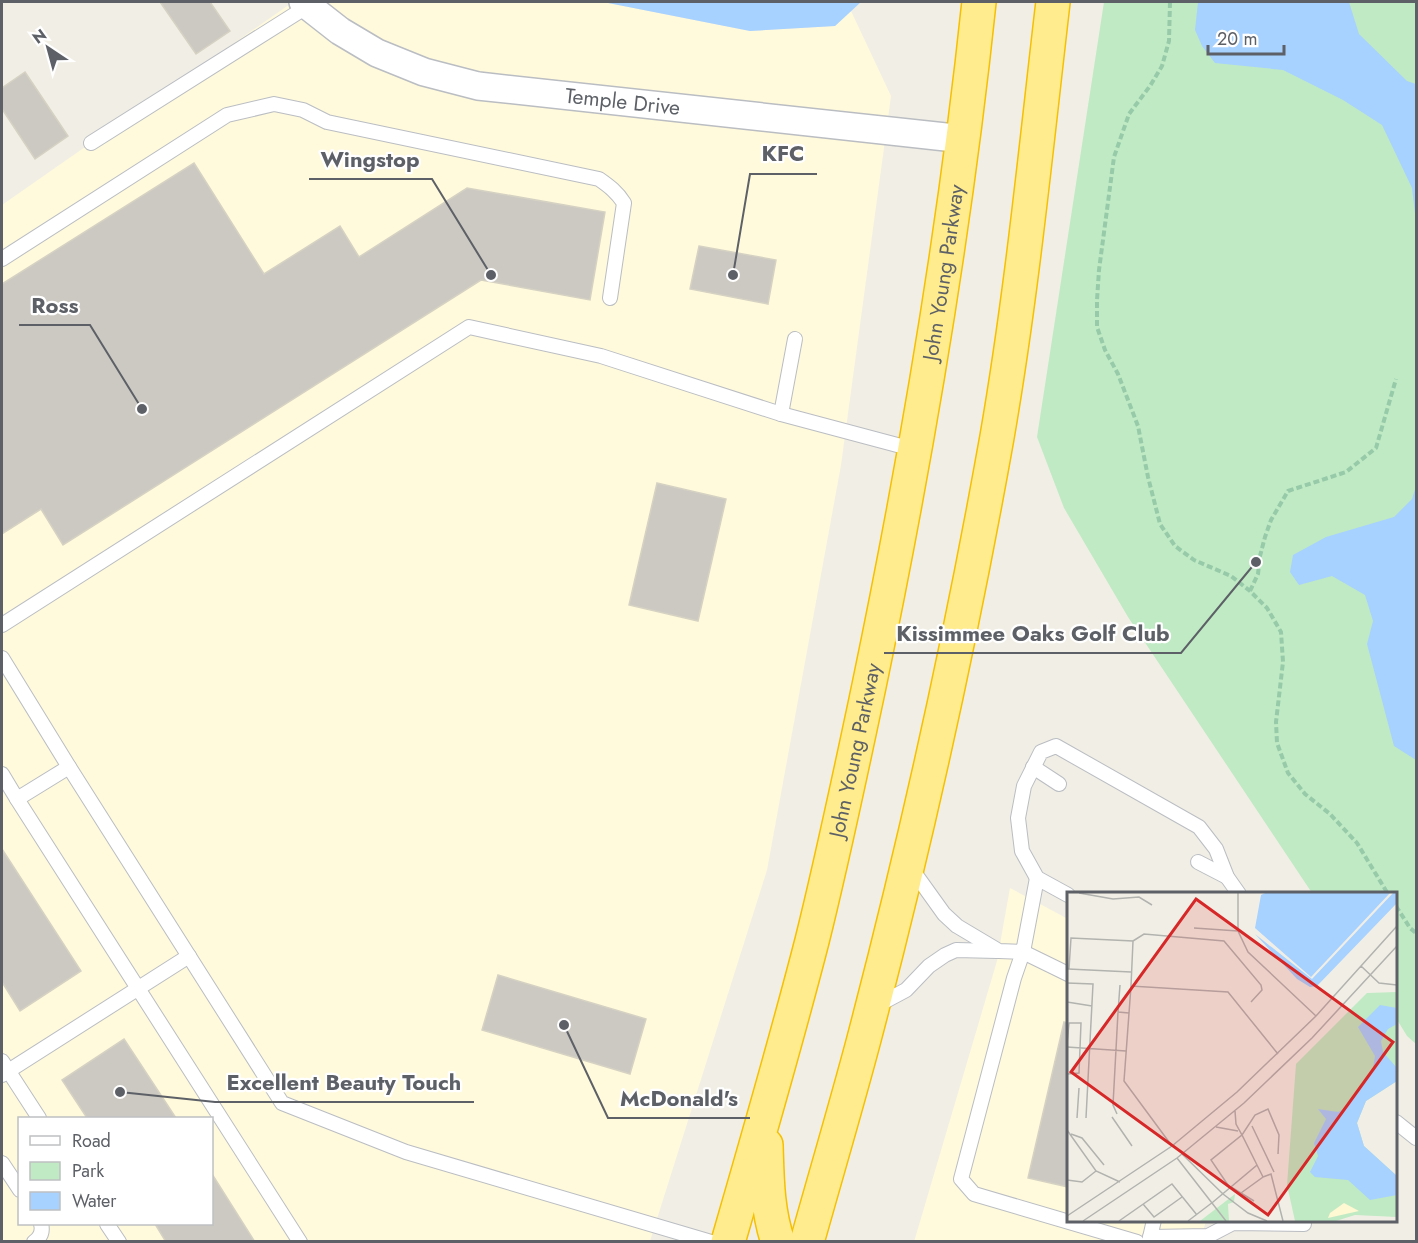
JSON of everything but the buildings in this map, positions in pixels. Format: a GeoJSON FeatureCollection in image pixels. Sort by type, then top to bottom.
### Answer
{"type":"FeatureCollection","features":[{"type":"Feature","properties":{"kind":"highway","name":"John Young Parkway"},"geometry":{"type":"LineString","coordinates":[[728,1242],[812,941],[885,611],[916,450],[964,139],[979,2]]}},
{"type":"Feature","properties":{"kind":"highway"},"geometry":{"type":"LineString","coordinates":[[807,1242],[872,1009],[923,801],[963,616],[997,435],[1023,260],[1053,2]]}},
{"type":"Feature","properties":{"kind":"highway"},"geometry":{"type":"LineString","coordinates":[[765,1113],[767,1191],[778,1242]]}},
{"type":"Feature","properties":{"kind":"street","name":"Temple Drive"},"geometry":{"type":"LineString","coordinates":[[305,4],[340,31],[377,53],[424,72],[478,86],[964,139]]}},
{"type":"Feature","properties":{"kind":"lane"},"geometry":{"type":"LineString","coordinates":[[91,143],[305,4]]}},
{"type":"Feature","properties":{"kind":"lane"},"geometry":{"type":"LineString","coordinates":[[2,259],[227,115],[274,104],[303,110],[327,122],[599,179],[619,195],[624,203],[610,298]]}},
{"type":"Feature","properties":{"kind":"lane"},"geometry":{"type":"LineString","coordinates":[[2,625],[469,327],[601,356],[781,414],[916,450]]}},
{"type":"Feature","properties":{"kind":"lane"},"geometry":{"type":"LineString","coordinates":[[781,414],[795,339]]}},
{"type":"Feature","properties":{"kind":"lane"},"geometry":{"type":"LineString","coordinates":[[2,658],[282,1103],[406,1152],[711,1242]]}},
{"type":"Feature","properties":{"kind":"lane"},"geometry":{"type":"LineString","coordinates":[[1067,894],[1037,878],[1022,851],[1018,818],[1024,786],[1033,767],[1041,752],[1056,746],[1199,827],[1216,849],[1227,877],[1238,892]]}},
{"type":"Feature","properties":{"kind":"lane"},"geometry":{"type":"LineString","coordinates":[[17,799],[69,767]]}},
{"type":"Feature","properties":{"kind":"lane"},"geometry":{"type":"LineString","coordinates":[[1033,767],[1059,784]]}},
{"type":"Feature","properties":{"kind":"lane"},"geometry":{"type":"LineString","coordinates":[[2,774],[300,1242]]}},
{"type":"Feature","properties":{"kind":"lane"},"geometry":{"type":"LineString","coordinates":[[1198,862],[1227,877]]}},
{"type":"Feature","properties":{"kind":"lane"},"geometry":{"type":"LineString","coordinates":[[908,864],[944,914],[957,926],[999,951]]}},
{"type":"Feature","properties":{"kind":"lane"},"geometry":{"type":"LineString","coordinates":[[1037,878],[1023,952],[1014,978],[961,1179],[974,1194],[1067,1219]]}},
{"type":"Feature","properties":{"kind":"lane"},"geometry":{"type":"LineString","coordinates":[[872,1009],[906,990],[929,966],[945,955],[956,951],[1023,952],[1067,974]]}},
{"type":"Feature","properties":{"kind":"lane"},"geometry":{"type":"LineString","coordinates":[[38,1117],[4,1069],[189,956]]}},
{"type":"Feature","properties":{"kind":"lane"},"geometry":{"type":"LineString","coordinates":[[1397,1124],[1416,1138]]}},
{"type":"Feature","properties":{"kind":"lane"},"geometry":{"type":"LineString","coordinates":[[2,1163],[18,1187]]}},
{"type":"Feature","properties":{"kind":"lane"},"geometry":{"type":"LineString","coordinates":[[1079,1222],[1146,1240],[1208,1236],[1221,1225],[1233,1223],[1304,1224]]}},
{"type":"Feature","properties":{"kind":"lane"},"geometry":{"type":"LineString","coordinates":[[1146,1240],[1154,1222]]}},
{"type":"Feature","properties":{"kind":"lane"},"geometry":{"type":"LineString","coordinates":[[34,1242],[42,1230],[41,1225]]}},
{"type":"Feature","properties":{"kind":"lane"},"geometry":{"type":"LineString","coordinates":[[108,1225],[118,1242]]}},
{"type":"Feature","properties":{"kind":"path"},"geometry":{"type":"LineString","coordinates":[[1170,2],[1169,41],[1162,66],[1128,114],[1114,157],[1099,270],[1097,327],[1105,350],[1118,374],[1137,426],[1160,524],[1175,546],[1194,560],[1231,576],[1267,608],[1281,632],[1283,662],[1276,722],[1277,743],[1288,773],[1305,794],[1330,814],[1357,843],[1387,892]]}},
{"type":"Feature","properties":{"kind":"path"},"geometry":{"type":"LineString","coordinates":[[1250,591],[1258,574],[1264,537],[1288,491],[1346,472],[1376,448],[1396,379]]}},
{"type":"Feature","properties":{"kind":"path"},"geometry":{"type":"LineString","coordinates":[[1397,909],[1416,933]]}},
{"type":"Feature","properties":{"kind":"shaded area"},"geometry":{"type":"Polygon","coordinates":[[[293,2],[603,2],[750,31],[835,26],[851,11],[891,96],[841,465],[767,870],[650,1241],[2,1241],[2,205],[293,2]]]}},
{"type":"Feature","properties":{"kind":"shaded area"},"geometry":{"type":"Polygon","coordinates":[[[1010,888],[1067,918],[1067,1222],[1206,1222],[1200,1241],[914,1242],[997,961],[1010,888]]]}},
{"type":"Feature","properties":{"kind":"green space"},"geometry":{"type":"Polygon","coordinates":[[[1104,2],[1416,2],[1416,1044],[1407,1036],[1397,1020],[1397,892],[1311,892],[1128,617],[1064,508],[1037,437],[1104,2]]]}},
{"type":"Feature","properties":{"kind":"water"},"geometry":{"type":"Polygon","coordinates":[[[603,2],[861,2],[835,26],[750,31],[603,2]]]}},
{"type":"Feature","properties":{"kind":"water"},"geometry":{"type":"Polygon","coordinates":[[[1198,2],[1349,2],[1359,34],[1407,81],[1416,84],[1416,222],[1412,188],[1382,125],[1343,100],[1283,70],[1215,63],[1202,46],[1195,30],[1198,2]]]}},
{"type":"Feature","properties":{"kind":"water"},"geometry":{"type":"Polygon","coordinates":[[[1416,486],[1416,760],[1394,746],[1367,644],[1373,621],[1365,595],[1332,576],[1299,585],[1290,572],[1293,555],[1326,537],[1394,517],[1412,499],[1416,486]]]}},
{"type":"Feature","properties":{"kind":"place","name":"Wingstop"},"geometry":{"type":"Point","coordinates":[491,275]}},
{"type":"Feature","properties":{"kind":"place","name":"KFC"},"geometry":{"type":"Point","coordinates":[733,275]}},
{"type":"Feature","properties":{"kind":"place","name":"Ross"},"geometry":{"type":"Point","coordinates":[142,409]}},
{"type":"Feature","properties":{"kind":"place","name":"Kissimmee Oaks Golf Club"},"geometry":{"type":"Point","coordinates":[1256,562]}},
{"type":"Feature","properties":{"kind":"place","name":"McDonald's"},"geometry":{"type":"Point","coordinates":[564,1025]}},
{"type":"Feature","properties":{"kind":"place","name":"Excellent Beauty Touch"},"geometry":{"type":"Point","coordinates":[120,1092]}}]}
